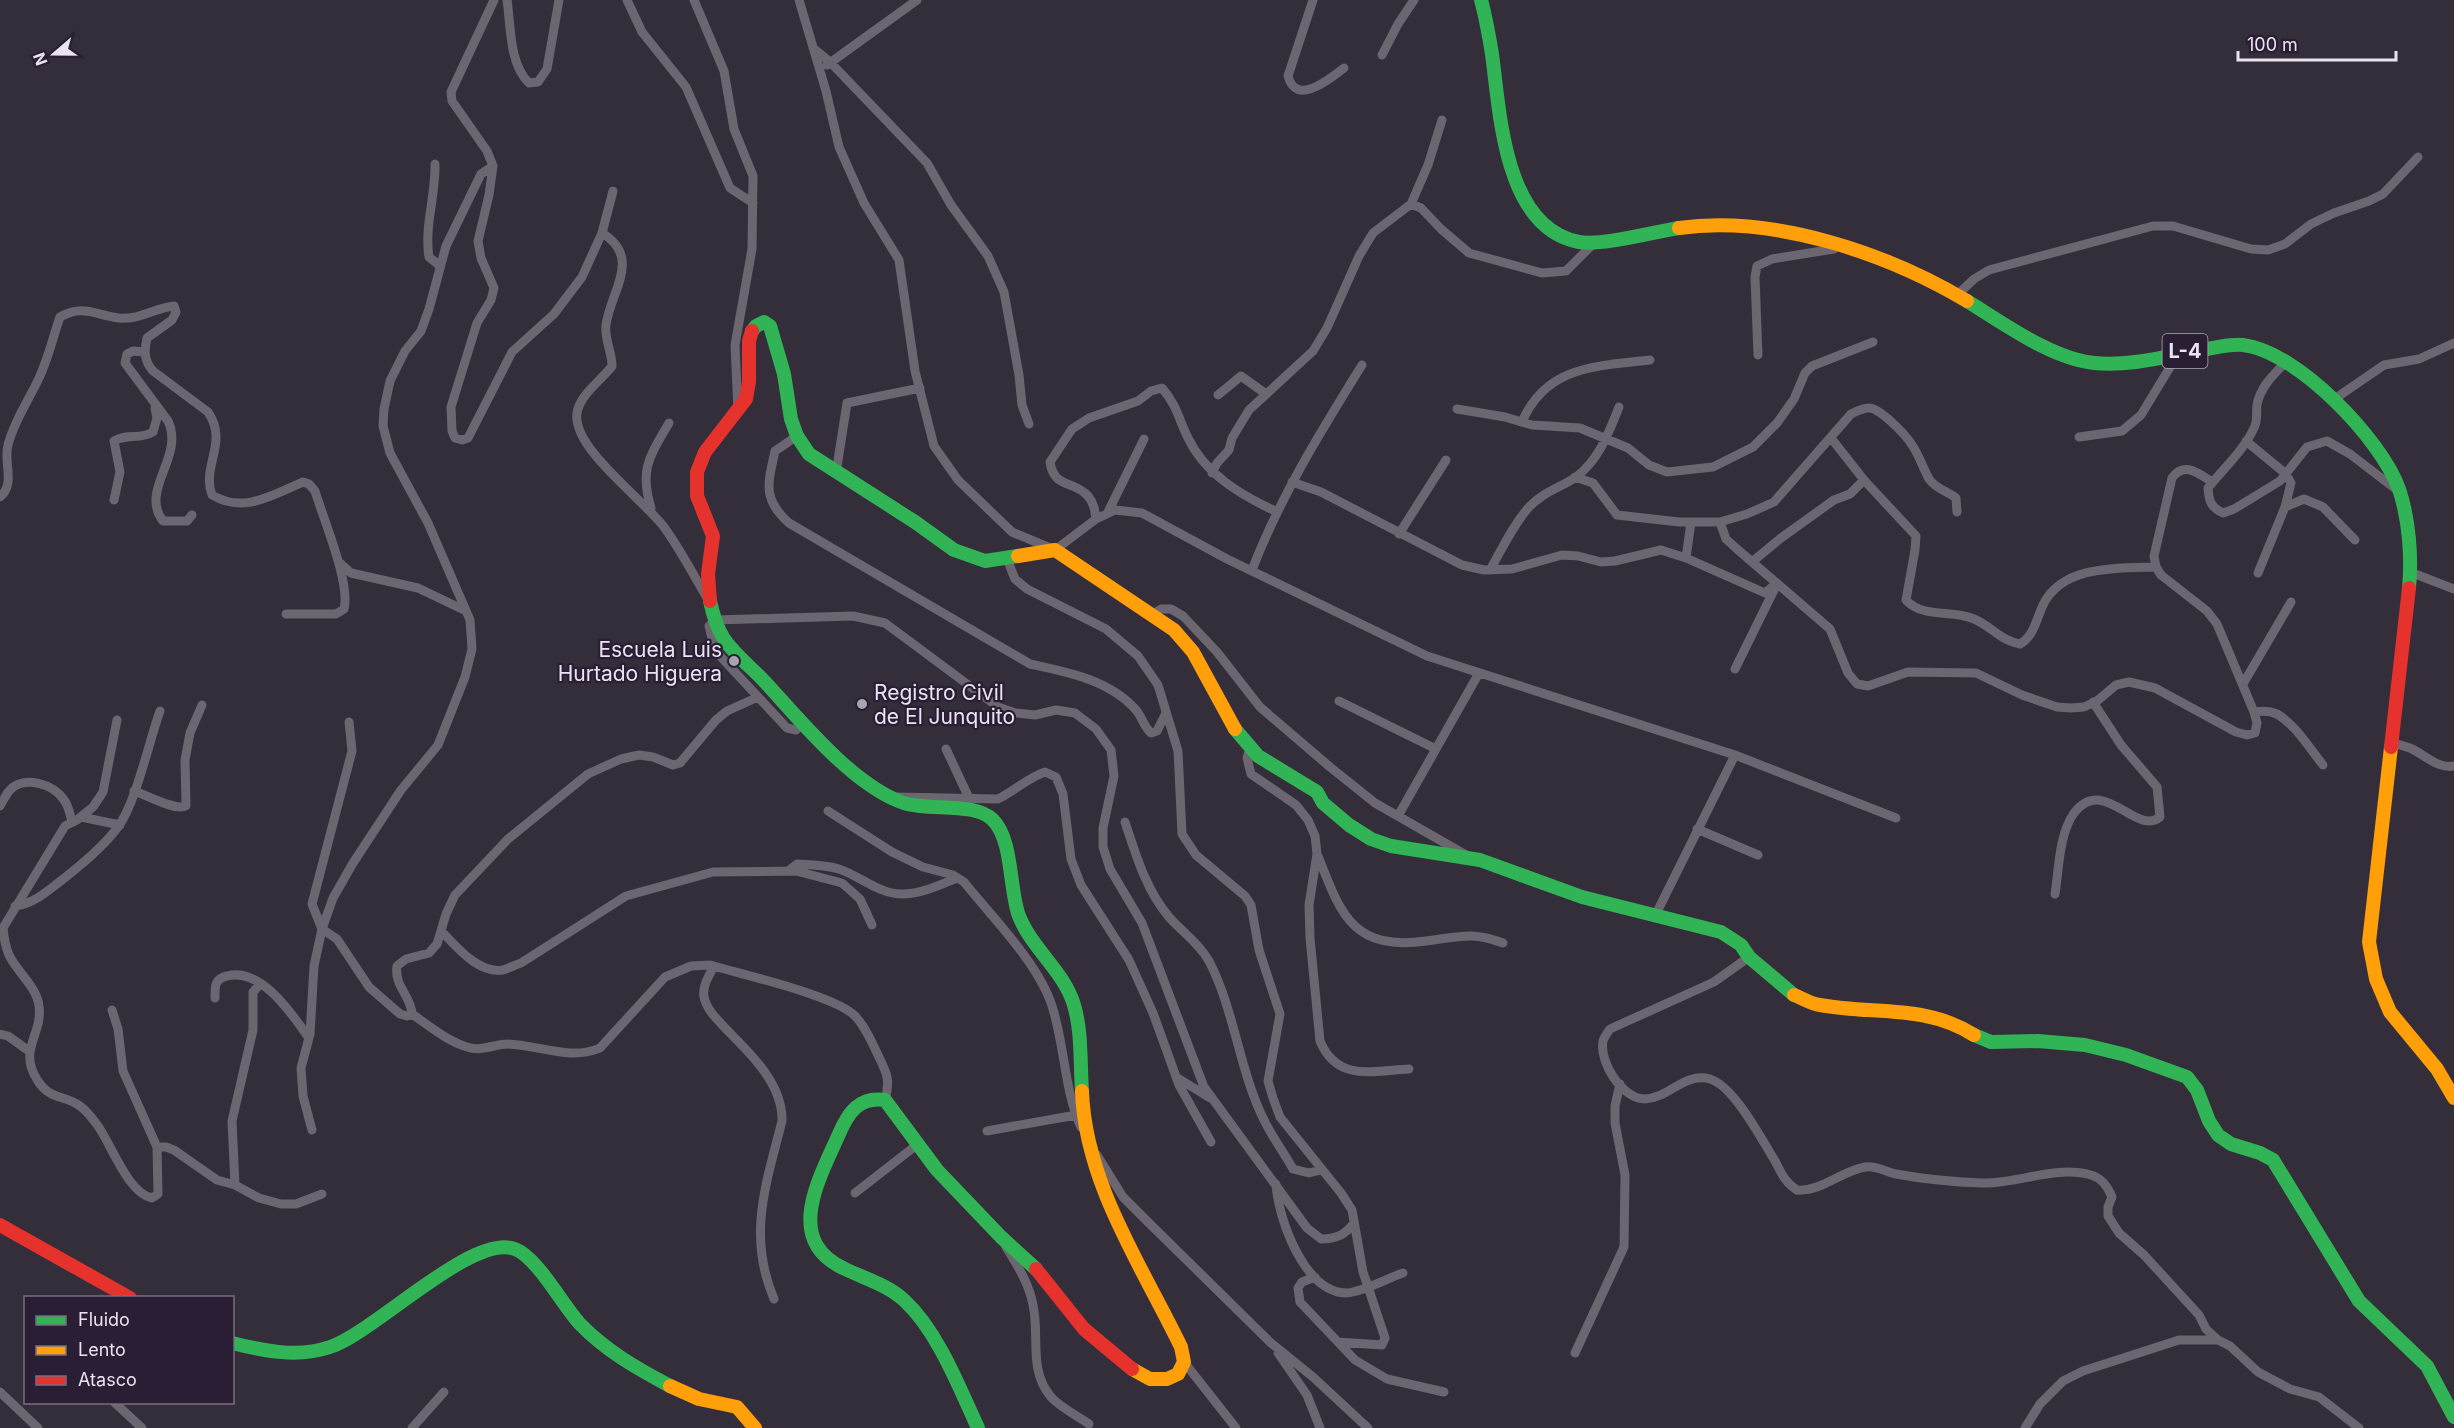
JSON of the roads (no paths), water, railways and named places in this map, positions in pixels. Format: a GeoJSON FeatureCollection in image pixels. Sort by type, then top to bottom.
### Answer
{"type":"FeatureCollection","features":[{"type":"Feature","properties":{"kind":"street"},"geometry":{"type":"LineString","coordinates":[[494,0],[451,92],[452,101],[487,151],[494,166],[478,241],[481,258],[494,288],[491,300],[477,323],[451,407],[452,431],[455,438],[462,440],[468,438],[512,352],[554,314],[582,277],[602,233],[613,191]]}},
{"type":"Feature","properties":{"kind":"street"},"geometry":{"type":"LineString","coordinates":[[507,0],[516,62],[523,78],[529,83],[538,82],[547,69],[559,0]]}},
{"type":"Feature","properties":{"kind":"street"},"geometry":{"type":"LineString","coordinates":[[627,0],[642,32],[686,87],[730,188],[753,203]]}},
{"type":"Feature","properties":{"kind":"street"},"geometry":{"type":"LineString","coordinates":[[694,0],[724,71],[734,129],[753,176],[752,249],[735,345],[738,412]]}},
{"type":"Feature","properties":{"kind":"street"},"geometry":{"type":"LineString","coordinates":[[799,0],[820,70],[839,147],[864,204],[899,260],[920,388],[934,446],[958,480],[1012,532],[1055,550],[1174,630],[1193,652],[1237,734],[1258,756],[1317,792],[1323,803],[1371,839],[1391,846],[1470,858],[1582,897],[1721,932],[1741,945],[1749,957],[1792,994],[1818,1005],[1933,1016],[1952,1022],[1977,1037],[1991,1042],[2038,1041],[2085,1045],[2141,1060],[2187,1077],[2200,1092],[2215,1132],[2233,1145],[2268,1156],[2273,1160],[2359,1301],[2427,1366],[2454,1417]]}},
{"type":"Feature","properties":{"kind":"street"},"geometry":{"type":"LineString","coordinates":[[1313,0],[1288,76],[1290,85],[1297,90],[1309,89],[1325,83],[1344,68]]}},
{"type":"Feature","properties":{"kind":"street"},"geometry":{"type":"LineString","coordinates":[[1382,55],[1414,0]]}},
{"type":"Feature","properties":{"kind":"street","name":"L-4"},"geometry":{"type":"LineString","coordinates":[[1481,0],[1510,164],[1526,205],[1539,220],[1557,233],[1575,241],[1595,242],[1665,230],[1733,225],[1814,238],[1929,280],[2038,343],[2079,360],[2112,363],[2179,352],[2246,345],[2279,357],[2286,362],[2332,400],[2372,442],[2399,492],[2408,533],[2409,572],[2369,942],[2376,979],[2390,1012],[2437,1069],[2454,1098]]}},
{"type":"Feature","properties":{"kind":"street"},"geometry":{"type":"LineString","coordinates":[[820,70],[912,2]]}},
{"type":"Feature","properties":{"kind":"street"},"geometry":{"type":"LineString","coordinates":[[813,48],[830,62],[927,163],[951,205],[988,256],[1004,292],[1022,405],[1029,424]]}},
{"type":"Feature","properties":{"kind":"street"},"geometry":{"type":"LineString","coordinates":[[1212,473],[1217,463],[1229,450],[1232,438],[1249,411],[1313,351],[1327,328],[1359,256],[1372,233],[1411,204],[1428,165],[1442,120]]}},
{"type":"Feature","properties":{"kind":"street"},"geometry":{"type":"LineString","coordinates":[[1956,296],[1974,279],[1989,270],[2153,226],[2173,226],[2251,249],[2268,250],[2285,244],[2311,224],[2383,194],[2418,157]]}},
{"type":"Feature","properties":{"kind":"street"},"geometry":{"type":"LineString","coordinates":[[435,164],[436,183],[426,241],[429,257],[441,266]]}},
{"type":"Feature","properties":{"kind":"street"},"geometry":{"type":"LineString","coordinates":[[312,1130],[303,1096],[301,1068],[309,1038],[314,966],[322,929],[333,898],[353,863],[400,790],[438,745],[465,677],[472,649],[470,620],[428,523],[390,453],[383,426],[390,381],[405,351],[421,331],[446,246],[481,174],[494,166]]}},
{"type":"Feature","properties":{"kind":"street"},"geometry":{"type":"LineString","coordinates":[[1411,204],[1421,208],[1469,253],[1542,273],[1566,271],[1595,242]]}},
{"type":"Feature","properties":{"kind":"street"},"geometry":{"type":"LineString","coordinates":[[602,233],[616,244],[623,260],[621,279],[605,326],[612,354],[612,366],[582,399],[577,412],[577,424],[582,439],[591,453],[652,513],[678,548],[710,602],[718,630],[729,646],[804,722],[872,786],[891,797],[915,806],[975,811],[991,817],[999,827],[1012,893],[1021,920],[1067,987],[1077,1012],[1082,1111],[1088,1142],[1123,1197],[1272,1343],[1368,1428]]}},
{"type":"Feature","properties":{"kind":"street"},"geometry":{"type":"LineString","coordinates":[[1758,355],[1755,277],[1757,266],[1782,256],[1843,248]]}},
{"type":"Feature","properties":{"kind":"street"},"geometry":{"type":"LineString","coordinates":[[0,497],[5,493],[9,482],[7,448],[12,431],[40,376],[60,316],[80,309],[120,318],[135,317],[174,306],[177,312],[172,320],[147,338],[144,352],[147,365],[153,371],[208,412],[214,421],[218,440],[208,483],[212,495],[224,502],[246,504],[303,482],[309,484],[315,491],[340,563],[346,601],[344,609],[336,614],[286,614]]}},
{"type":"Feature","properties":{"kind":"street"},"geometry":{"type":"LineString","coordinates":[[710,602],[709,563],[712,534],[701,513],[694,483],[698,467],[705,454],[745,404],[750,386],[747,360],[753,328],[758,323],[764,322],[770,326],[775,342],[797,436],[809,454],[915,522],[954,550],[985,561],[1055,550],[1096,519],[1114,510],[1142,513],[1427,656],[1736,755],[1896,818]]}},
{"type":"Feature","properties":{"kind":"street"},"geometry":{"type":"LineString","coordinates":[[1457,410],[1505,417],[1532,425],[1580,428],[1628,448],[1649,465],[1667,472],[1720,465],[1753,447],[1777,423],[1794,399],[1805,373],[1812,366],[1873,342]]}},
{"type":"Feature","properties":{"kind":"street"},"geometry":{"type":"LineString","coordinates":[[2332,400],[2384,365],[2419,359],[2454,343]]}},
{"type":"Feature","properties":{"kind":"street"},"geometry":{"type":"LineString","coordinates":[[144,352],[133,351],[126,354],[125,363],[168,421],[174,442],[157,490],[156,513],[163,521],[187,521],[192,515]]}},
{"type":"Feature","properties":{"kind":"street"},"geometry":{"type":"LineString","coordinates":[[2079,438],[2122,431],[2141,415],[2179,352]]}},
{"type":"Feature","properties":{"kind":"street"},"geometry":{"type":"LineString","coordinates":[[1522,422],[1529,405],[1554,380],[1588,367],[1650,360]]}},
{"type":"Feature","properties":{"kind":"street"},"geometry":{"type":"LineString","coordinates":[[2286,362],[2271,377],[2262,392],[2257,406],[2256,426],[2208,488],[2209,502],[2214,508],[2223,513],[2234,509],[2280,481],[2307,447],[2326,441],[2350,454],[2399,492]]}},
{"type":"Feature","properties":{"kind":"street"},"geometry":{"type":"LineString","coordinates":[[1252,570],[1292,482],[1362,365]]}},
{"type":"Feature","properties":{"kind":"street"},"geometry":{"type":"LineString","coordinates":[[1218,395],[1241,376],[1266,394]]}},
{"type":"Feature","properties":{"kind":"street"},"geometry":{"type":"LineString","coordinates":[[836,473],[847,403],[920,388]]}},
{"type":"Feature","properties":{"kind":"street"},"geometry":{"type":"LineString","coordinates":[[1096,519],[1093,504],[1086,494],[1057,479],[1052,473],[1050,462],[1072,429],[1089,418],[1138,401],[1151,391],[1162,388],[1174,403],[1188,439],[1212,473],[1232,488],[1277,512]]}},
{"type":"Feature","properties":{"kind":"street"},"geometry":{"type":"LineString","coordinates":[[114,500],[120,472],[114,441],[119,438],[145,437],[153,432],[157,418],[155,406]]}},
{"type":"Feature","properties":{"kind":"street"},"geometry":{"type":"LineString","coordinates":[[1490,570],[1519,519],[1530,506],[1542,495],[1575,477],[1589,464],[1607,439],[1619,407]]}},
{"type":"Feature","properties":{"kind":"street"},"geometry":{"type":"LineString","coordinates":[[1575,477],[1593,483],[1617,515],[1691,522],[1720,522],[1747,514],[1774,502],[1851,414],[1862,409],[1876,409],[1912,444],[1930,481],[1940,490],[1956,498],[1957,512]]}},
{"type":"Feature","properties":{"kind":"street"},"geometry":{"type":"LineString","coordinates":[[652,513],[645,489],[645,473],[652,452],[669,423]]}},
{"type":"Feature","properties":{"kind":"street"},"geometry":{"type":"LineString","coordinates":[[797,436],[775,451],[768,483],[770,499],[778,513],[789,523],[1030,664],[1071,673],[1113,690],[1136,711],[1151,734],[1157,731],[1166,713]]}},
{"type":"Feature","properties":{"kind":"street"},"geometry":{"type":"LineString","coordinates":[[1831,438],[1864,480],[1916,536],[1906,600],[1914,608],[1973,618],[2008,642],[2020,644],[2029,639],[2044,602],[2071,578],[2119,568],[2156,567]]}},
{"type":"Feature","properties":{"kind":"street"},"geometry":{"type":"LineString","coordinates":[[1107,514],[1144,439]]}},
{"type":"Feature","properties":{"kind":"street"},"geometry":{"type":"LineString","coordinates":[[2246,441],[2286,474],[2291,483],[2258,573]]}},
{"type":"Feature","properties":{"kind":"street"},"geometry":{"type":"LineString","coordinates":[[1399,534],[1446,460]]}},
{"type":"Feature","properties":{"kind":"street"},"geometry":{"type":"LineString","coordinates":[[1720,522],[1726,539],[1830,629],[1848,673],[1857,684],[1868,686],[1908,672],[1976,672],[2022,695],[2057,707],[2084,707],[2116,685],[2129,682],[2155,688],[2236,732],[2247,735],[2255,733],[2257,723],[2217,624],[2207,611],[2161,574],[2156,567],[2154,556],[2172,478],[2177,472],[2186,468],[2194,470],[2212,482]]}},
{"type":"Feature","properties":{"kind":"street"},"geometry":{"type":"LineString","coordinates":[[1752,562],[1834,500],[1850,494],[1864,480]]}},
{"type":"Feature","properties":{"kind":"street"},"geometry":{"type":"LineString","coordinates":[[1292,482],[1321,492],[1462,565],[1490,570],[1512,570],[1562,555],[1578,556],[1601,562],[1661,550],[1686,558],[1765,593],[1777,583]]}},
{"type":"Feature","properties":{"kind":"street"},"geometry":{"type":"LineString","coordinates":[[2284,507],[2304,500],[2323,507],[2355,540]]}},
{"type":"Feature","properties":{"kind":"street"},"geometry":{"type":"LineString","coordinates":[[1686,558],[1691,522]]}},
{"type":"Feature","properties":{"kind":"street"},"geometry":{"type":"LineString","coordinates":[[1007,559],[1015,579],[1027,589],[1106,629],[1138,656],[1158,685],[1178,751],[1182,834],[1196,855],[1245,896],[1251,905],[1259,950],[1280,1014],[1268,1081],[1280,1117],[1352,1210],[1368,1286],[1385,1338],[1382,1345],[1338,1342]]}},
{"type":"Feature","properties":{"kind":"street"},"geometry":{"type":"LineString","coordinates":[[340,563],[351,573],[418,588],[466,611]]}},
{"type":"Feature","properties":{"kind":"street"},"geometry":{"type":"LineString","coordinates":[[2409,572],[2454,589]]}},
{"type":"Feature","properties":{"kind":"street"},"geometry":{"type":"LineString","coordinates":[[1735,669],[1777,583]]}},
{"type":"Feature","properties":{"kind":"street"},"geometry":{"type":"LineString","coordinates":[[2243,684],[2290,602]]}},
{"type":"Feature","properties":{"kind":"street"},"geometry":{"type":"LineString","coordinates":[[1153,614],[1161,609],[1171,609],[1183,616],[1217,652],[1260,707],[1330,767],[1375,802],[1470,858]]}},
{"type":"Feature","properties":{"kind":"street"},"geometry":{"type":"LineString","coordinates":[[804,722],[796,730],[787,728],[720,656],[713,643],[709,626],[716,620],[853,616],[885,623],[998,707],[1015,713],[1035,715],[1056,710],[1076,713],[1096,729],[1111,750],[1114,776],[1103,828],[1103,846],[1110,869],[1142,923],[1204,1087],[1307,1228],[1321,1239],[1332,1239],[1346,1234],[1354,1223]]}},
{"type":"Feature","properties":{"kind":"street"},"geometry":{"type":"LineString","coordinates":[[1398,816],[1479,673]]}},
{"type":"Feature","properties":{"kind":"street"},"geometry":{"type":"LineString","coordinates":[[758,697],[727,711],[716,720],[680,763],[674,765],[653,757],[639,756],[621,759],[588,774],[508,839],[455,895],[437,944],[429,953],[406,959],[398,966],[396,978],[411,1006],[412,1014],[467,1047],[478,1048],[507,1044],[576,1053],[592,1052],[600,1048],[672,972],[692,966],[714,966],[825,999],[855,1015],[864,1027],[888,1075],[890,1085],[885,1100]]}},
{"type":"Feature","properties":{"kind":"street"},"geometry":{"type":"LineString","coordinates":[[1339,701],[1436,749]]}},
{"type":"Feature","properties":{"kind":"street"},"geometry":{"type":"LineString","coordinates":[[2055,894],[2064,836],[2074,813],[2086,803],[2097,800],[2108,801],[2145,822],[2155,822],[2160,818],[2157,787],[2121,745],[2093,702]]}},
{"type":"Feature","properties":{"kind":"street"},"geometry":{"type":"LineString","coordinates":[[134,791],[174,807],[186,806],[184,760],[190,733],[202,705]]}},
{"type":"Feature","properties":{"kind":"street"},"geometry":{"type":"LineString","coordinates":[[15,906],[27,905],[43,895],[96,853],[120,825],[134,791],[160,711]]}},
{"type":"Feature","properties":{"kind":"street"},"geometry":{"type":"LineString","coordinates":[[2254,712],[2265,711],[2277,714],[2293,729],[2323,765]]}},
{"type":"Feature","properties":{"kind":"street"},"geometry":{"type":"LineString","coordinates":[[112,1010],[118,1029],[123,1071],[157,1147],[159,1194],[152,1198],[144,1197],[134,1187],[99,1128],[88,1114],[78,1104],[50,1094],[37,1080],[28,1060],[38,1024],[39,1006],[35,993],[10,957],[4,943],[3,928],[65,826],[93,807],[103,792],[117,720]]}},
{"type":"Feature","properties":{"kind":"street"},"geometry":{"type":"LineString","coordinates":[[349,722],[352,751],[312,904],[322,929],[337,939],[350,963],[369,987],[400,1014],[407,1016],[412,1014]]}},
{"type":"Feature","properties":{"kind":"street"},"geometry":{"type":"LineString","coordinates":[[2391,743],[2410,748],[2434,762],[2448,767],[2454,766]]}},
{"type":"Feature","properties":{"kind":"street"},"geometry":{"type":"LineString","coordinates":[[1250,748],[1247,758],[1251,774],[1296,805],[1308,820],[1315,836],[1317,854],[1334,897],[1351,924],[1368,937],[1388,942],[1424,942],[1463,935],[1482,935],[1503,943]]}},
{"type":"Feature","properties":{"kind":"street"},"geometry":{"type":"LineString","coordinates":[[946,749],[969,798]]}},
{"type":"Feature","properties":{"kind":"street"},"geometry":{"type":"LineString","coordinates":[[1656,914],[1736,755]]}},
{"type":"Feature","properties":{"kind":"street"},"geometry":{"type":"LineString","coordinates":[[891,797],[998,799],[1010,794],[1030,777],[1045,772],[1056,777],[1063,794],[1071,859],[1081,885],[1129,960],[1153,1012],[1176,1077],[1211,1142]]}},
{"type":"Feature","properties":{"kind":"street"},"geometry":{"type":"LineString","coordinates":[[0,806],[10,789],[19,784],[26,781],[46,785],[64,798],[72,822]]}},
{"type":"Feature","properties":{"kind":"street"},"geometry":{"type":"LineString","coordinates":[[828,811],[892,852],[923,867],[964,882],[1030,964],[1047,993],[1063,1045],[1076,1115],[1104,1187],[1182,1347],[1184,1362],[1236,1428]]}},
{"type":"Feature","properties":{"kind":"street"},"geometry":{"type":"LineString","coordinates":[[81,817],[120,825]]}},
{"type":"Feature","properties":{"kind":"street"},"geometry":{"type":"LineString","coordinates":[[1125,822],[1146,881],[1158,902],[1170,918],[1195,942],[1209,961],[1233,1025],[1264,1121],[1293,1168],[1308,1173],[1321,1170]]}},
{"type":"Feature","properties":{"kind":"street"},"geometry":{"type":"LineString","coordinates":[[1697,829],[1758,855]]}},
{"type":"Feature","properties":{"kind":"street"},"geometry":{"type":"LineString","coordinates":[[1317,854],[1309,905],[1320,1041],[1326,1054],[1353,1072],[1409,1069]]}},
{"type":"Feature","properties":{"kind":"street"},"geometry":{"type":"LineString","coordinates":[[788,871],[797,864],[839,869],[881,890],[902,894],[928,890],[957,878]]}},
{"type":"Feature","properties":{"kind":"street"},"geometry":{"type":"LineString","coordinates":[[441,931],[462,953],[486,968],[502,970],[521,963],[626,896],[713,872],[788,871],[842,884],[860,899],[872,925]]}},
{"type":"Feature","properties":{"kind":"street"},"geometry":{"type":"LineString","coordinates":[[1749,957],[1714,981],[1610,1029],[1603,1040],[1604,1057],[1612,1074],[1630,1095],[1646,1099],[1659,1096],[1690,1079],[1710,1079],[1717,1082],[1743,1109],[1785,1179],[1797,1190],[1816,1188],[1868,1166],[1912,1176],[1983,1183],[2053,1173],[2094,1176],[2102,1180],[2110,1192],[2112,1197],[2108,1207],[2108,1216],[2119,1233],[2152,1264],[2199,1315],[2206,1329],[2218,1340],[2230,1346],[2258,1372],[2290,1389],[2319,1397],[2359,1428]]}},
{"type":"Feature","properties":{"kind":"street"},"geometry":{"type":"LineString","coordinates":[[714,966],[705,982],[704,995],[708,1007],[743,1046],[777,1091],[782,1107],[782,1121],[759,1220],[759,1244],[768,1284],[774,1299]]}},
{"type":"Feature","properties":{"kind":"street"},"geometry":{"type":"LineString","coordinates":[[215,998],[215,985],[220,978],[232,975],[248,976],[286,1004],[309,1038]]}},
{"type":"Feature","properties":{"kind":"street"},"geometry":{"type":"LineString","coordinates":[[235,1185],[232,1121],[253,1030],[253,992],[260,984]]}},
{"type":"Feature","properties":{"kind":"street"},"geometry":{"type":"LineString","coordinates":[[0,1034],[8,1036],[29,1051]]}},
{"type":"Feature","properties":{"kind":"street"},"geometry":{"type":"LineString","coordinates":[[1176,1077],[1214,1101]]}},
{"type":"Feature","properties":{"kind":"street"},"geometry":{"type":"LineString","coordinates":[[1575,1353],[1624,1247],[1625,1175],[1615,1123],[1615,1106],[1620,1084]]}},
{"type":"Feature","properties":{"kind":"street"},"geometry":{"type":"LineString","coordinates":[[978,1428],[937,1346],[915,1313],[895,1292],[825,1258],[814,1243],[809,1229],[810,1208],[846,1117],[855,1106],[866,1099],[885,1100],[894,1109],[937,1170],[1001,1237],[1036,1269],[1084,1329],[1134,1370],[1150,1379],[1167,1379],[1178,1374],[1184,1362]]}},
{"type":"Feature","properties":{"kind":"street"},"geometry":{"type":"LineString","coordinates":[[987,1131],[1076,1115]]}},
{"type":"Feature","properties":{"kind":"street"},"geometry":{"type":"LineString","coordinates":[[855,1193],[918,1144]]}},
{"type":"Feature","properties":{"kind":"street"},"geometry":{"type":"LineString","coordinates":[[157,1147],[174,1150],[217,1180],[235,1185],[259,1198],[280,1204],[297,1203],[322,1194]]}},
{"type":"Feature","properties":{"kind":"street"},"geometry":{"type":"LineString","coordinates":[[1276,1184],[1282,1221],[1303,1262],[1331,1291],[1348,1293],[1402,1273]]}},
{"type":"Feature","properties":{"kind":"street"},"geometry":{"type":"LineString","coordinates":[[0,1225],[126,1296]]}},
{"type":"Feature","properties":{"kind":"street"},"geometry":{"type":"LineString","coordinates":[[1001,1237],[1024,1278],[1034,1305],[1035,1363],[1041,1378],[1052,1398],[1089,1424]]}},
{"type":"Feature","properties":{"kind":"street"},"geometry":{"type":"LineString","coordinates":[[234,1343],[297,1355],[329,1347],[358,1335],[420,1288],[490,1248],[509,1247],[518,1250],[531,1262],[581,1324],[621,1358],[698,1399],[726,1402],[746,1413],[755,1428]]}},
{"type":"Feature","properties":{"kind":"street"},"geometry":{"type":"LineString","coordinates":[[1315,1277],[1302,1282],[1298,1288],[1300,1302],[1355,1360],[1387,1379],[1444,1392]]}},
{"type":"Feature","properties":{"kind":"street"},"geometry":{"type":"LineString","coordinates":[[2025,1428],[2040,1404],[2063,1381],[2083,1371],[2179,1340],[2218,1340]]}},
{"type":"Feature","properties":{"kind":"street"},"geometry":{"type":"LineString","coordinates":[[1272,1343],[1308,1395],[1320,1428]]}},
{"type":"Feature","properties":{"kind":"street"},"geometry":{"type":"LineString","coordinates":[[0,1392],[38,1428]]}},
{"type":"Feature","properties":{"kind":"street"},"geometry":{"type":"LineString","coordinates":[[412,1428],[444,1392]]}},
{"type":"Feature","properties":{"kind":"street"},"geometry":{"type":"LineString","coordinates":[[116,1404],[142,1428]]}},
{"type":"Feature","properties":{"kind":"place","name":"Escuela Luis Hurtado Higuera"},"geometry":{"type":"Point","coordinates":[734,661]}},
{"type":"Feature","properties":{"kind":"place","name":"Registro Civil de El Junquito"},"geometry":{"type":"Point","coordinates":[862,704]}}]}
